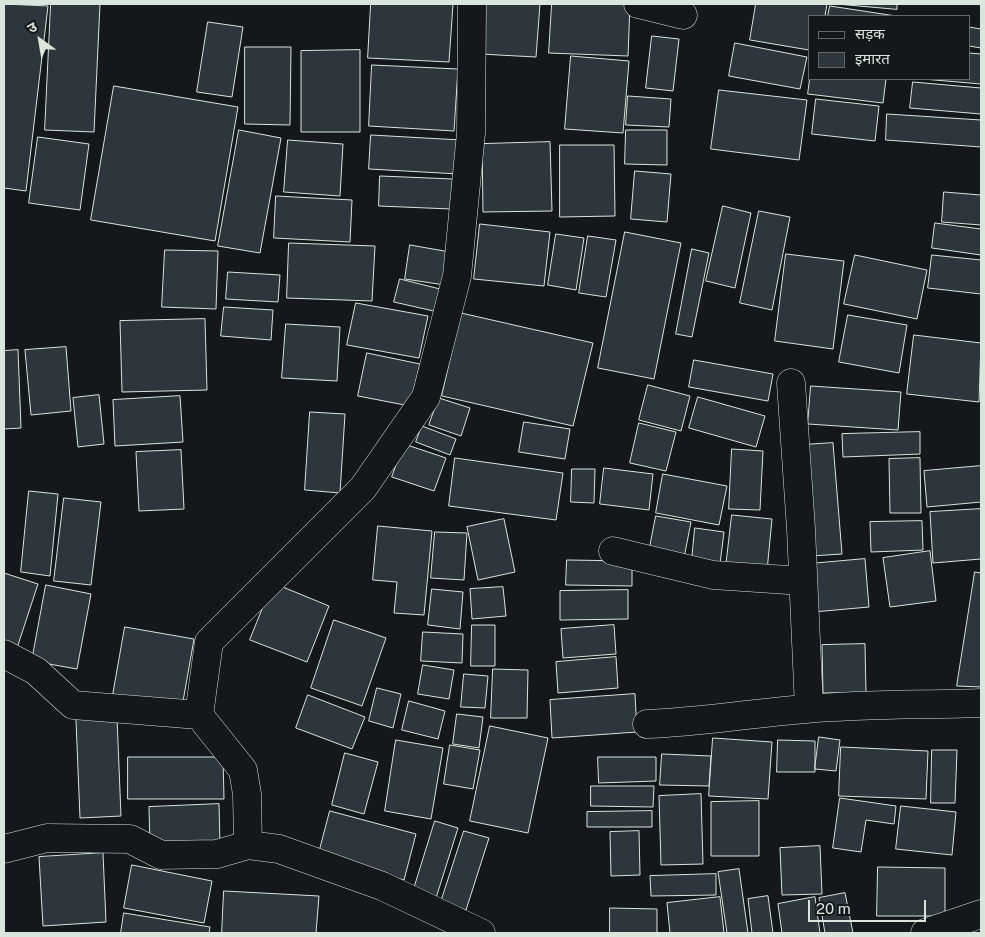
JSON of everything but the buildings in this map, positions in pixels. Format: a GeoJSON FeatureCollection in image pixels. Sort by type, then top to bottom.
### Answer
{"type":"FeatureCollection","features":[{"type":"Feature","properties":{"kind":"street"},"geometry":{"type":"LineString","coordinates":[[198,715],[209,642],[364,488],[426,398],[457,276],[471,133],[472,4]]}},
{"type":"Feature","properties":{"kind":"street"},"geometry":{"type":"LineString","coordinates":[[638,4],[683,15]]}},
{"type":"Feature","properties":{"kind":"street"},"geometry":{"type":"LineString","coordinates":[[791,384],[809,708]]}},
{"type":"Feature","properties":{"kind":"street"},"geometry":{"type":"LineString","coordinates":[[613,551],[713,574],[803,581]]}},
{"type":"Feature","properties":{"kind":"street"},"geometry":{"type":"LineString","coordinates":[[4,654],[36,671],[73,705],[198,715],[243,770],[247,794],[248,845]]}},
{"type":"Feature","properties":{"kind":"street"},"geometry":{"type":"LineString","coordinates":[[647,724],[686,722],[716,717],[809,708],[981,703]]}},
{"type":"Feature","properties":{"kind":"street"},"geometry":{"type":"LineString","coordinates":[[4,849],[47,838],[130,839],[161,855],[217,854],[248,845],[279,849],[382,886],[480,933]]}},
{"type":"Feature","properties":{"kind":"street"},"geometry":{"type":"LineString","coordinates":[[925,933],[981,914]]}}]}
